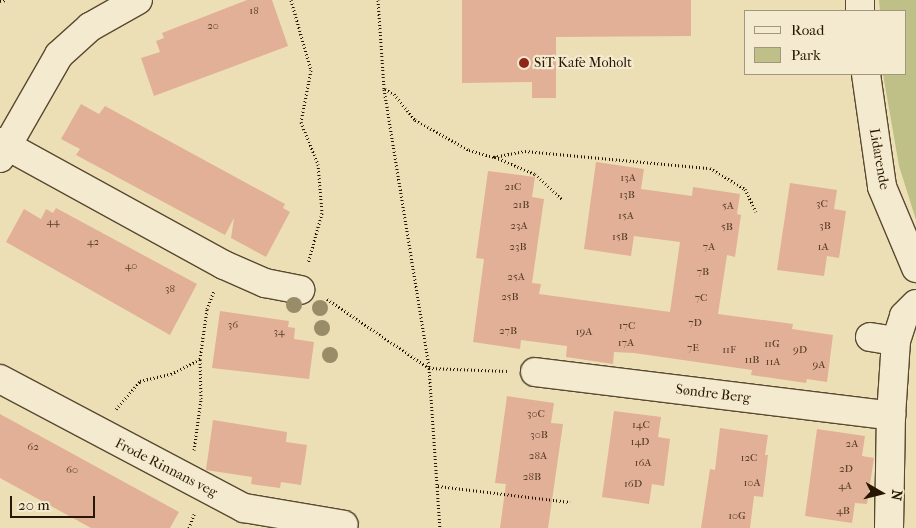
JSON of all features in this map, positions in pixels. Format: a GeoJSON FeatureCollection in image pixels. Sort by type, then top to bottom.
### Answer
{"type":"FeatureCollection","features":[{"type":"Feature","properties":{"kind":"street"},"geometry":{"type":"LineString","coordinates":[[138,0],[90,27],[58,55],[3,149],[224,265],[265,283],[300,290]]}},
{"type":"Feature","properties":{"kind":"street","name":"Lidarende"},"geometry":{"type":"LineString","coordinates":[[866,75],[882,187],[916,268]]}},
{"type":"Feature","properties":{"kind":"street"},"geometry":{"type":"LineString","coordinates":[[889,528],[891,416],[883,339],[916,304]]}},
{"type":"Feature","properties":{"kind":"street","name":"Søndre Berg"},"geometry":{"type":"LineString","coordinates":[[536,372],[891,416]]}},
{"type":"Feature","properties":{"kind":"street","name":"Frode Rinnans veg"},"geometry":{"type":"LineString","coordinates":[[0,380],[244,508],[344,525]]}},
{"type":"Feature","properties":{"kind":"path"},"geometry":{"type":"LineString","coordinates":[[0,0],[6,0]]}},
{"type":"Feature","properties":{"kind":"path"},"geometry":{"type":"LineString","coordinates":[[291,0],[310,70],[301,122],[318,164],[322,213],[300,290],[329,299],[429,368],[536,372]]}},
{"type":"Feature","properties":{"kind":"path"},"geometry":{"type":"LineString","coordinates":[[378,0],[384,89],[429,368],[440,528]]}},
{"type":"Feature","properties":{"kind":"path"},"geometry":{"type":"LineString","coordinates":[[384,89],[394,94],[415,120],[469,150],[494,157],[535,174],[562,199]]}},
{"type":"Feature","properties":{"kind":"path"},"geometry":{"type":"LineString","coordinates":[[494,157],[525,152],[710,168],[745,189],[756,212]]}},
{"type":"Feature","properties":{"kind":"path"},"geometry":{"type":"LineString","coordinates":[[190,480],[201,399],[200,359],[207,310],[224,265]]}},
{"type":"Feature","properties":{"kind":"path"},"geometry":{"type":"LineString","coordinates":[[97,432],[140,381],[171,374],[200,359]]}},
{"type":"Feature","properties":{"kind":"path"},"geometry":{"type":"LineString","coordinates":[[438,486],[570,502]]}},
{"type":"Feature","properties":{"kind":"green space"},"geometry":{"type":"Polygon","coordinates":[[[879,0],[916,0],[916,220],[899,166],[883,75],[906,75],[906,10],[880,10],[879,0]]]}},
{"type":"Feature","properties":{"kind":"building"},"geometry":{"type":"Polygon","coordinates":[[[247,0],[272,0],[288,46],[154,96],[141,58],[160,52],[156,41],[164,38],[162,33],[247,0]]]}},
{"type":"Feature","properties":{"kind":"building"},"geometry":{"type":"Polygon","coordinates":[[[462,0],[691,0],[691,36],[556,37],[556,98],[532,98],[532,82],[462,83],[462,0]]]}},
{"type":"Feature","properties":{"kind":"building"},"geometry":{"type":"Polygon","coordinates":[[[81,104],[99,114],[105,106],[285,204],[283,208],[290,212],[266,257],[231,238],[234,218],[225,235],[76,155],[80,149],[61,139],[81,104]]]}},
{"type":"Feature","properties":{"kind":"building"},"geometry":{"type":"Polygon","coordinates":[[[596,162],[644,169],[641,189],[692,196],[693,187],[740,194],[737,214],[741,215],[735,257],[727,255],[718,314],[793,324],[792,329],[833,335],[827,382],[807,379],[806,383],[751,375],[752,370],[634,353],[614,352],[613,364],[566,357],[567,346],[521,340],[520,349],[473,342],[484,259],[476,258],[488,171],[535,177],[532,197],[544,199],[532,283],[541,284],[539,294],[670,312],[680,242],[634,236],[631,256],[584,249],[596,162]]]}},
{"type":"Feature","properties":{"kind":"building"},"geometry":{"type":"Polygon","coordinates":[[[790,183],[837,190],[834,209],[846,211],[839,258],[827,256],[824,276],[777,270],[790,183]]]}},
{"type":"Feature","properties":{"kind":"building"},"geometry":{"type":"Polygon","coordinates":[[[56,208],[197,284],[170,335],[6,242],[24,209],[41,219],[46,209],[53,213],[56,208]]]}},
{"type":"Feature","properties":{"kind":"building"},"geometry":{"type":"Polygon","coordinates":[[[220,311],[289,321],[288,327],[295,328],[294,339],[314,342],[309,379],[212,368],[220,311]]]}},
{"type":"Feature","properties":{"kind":"building"},"geometry":{"type":"Polygon","coordinates":[[[507,396],[554,403],[551,423],[563,424],[548,528],[500,528],[506,484],[495,483],[507,396]]]}},
{"type":"Feature","properties":{"kind":"building"},"geometry":{"type":"Polygon","coordinates":[[[614,411],[661,417],[658,437],[670,439],[664,486],[652,484],[649,504],[602,497],[614,411]]]}},
{"type":"Feature","properties":{"kind":"building"},"geometry":{"type":"Polygon","coordinates":[[[0,414],[179,512],[170,528],[91,528],[0,478],[0,414]]]}},
{"type":"Feature","properties":{"kind":"building"},"geometry":{"type":"Polygon","coordinates":[[[213,420],[287,432],[286,442],[307,445],[301,485],[281,482],[280,488],[251,484],[252,477],[206,470],[213,420]]]}},
{"type":"Feature","properties":{"kind":"building"},"geometry":{"type":"Polygon","coordinates":[[[720,428],[768,435],[765,455],[768,455],[763,497],[754,496],[750,528],[701,528],[710,469],[715,470],[720,428]]]}},
{"type":"Feature","properties":{"kind":"building"},"geometry":{"type":"Polygon","coordinates":[[[817,429],[865,436],[862,456],[874,458],[867,504],[855,503],[852,523],[805,516],[817,429]]]}},
{"type":"Feature","properties":{"kind":"place","name":"SiT Kafe Moholt"},"geometry":{"type":"Point","coordinates":[524,63]}}]}
